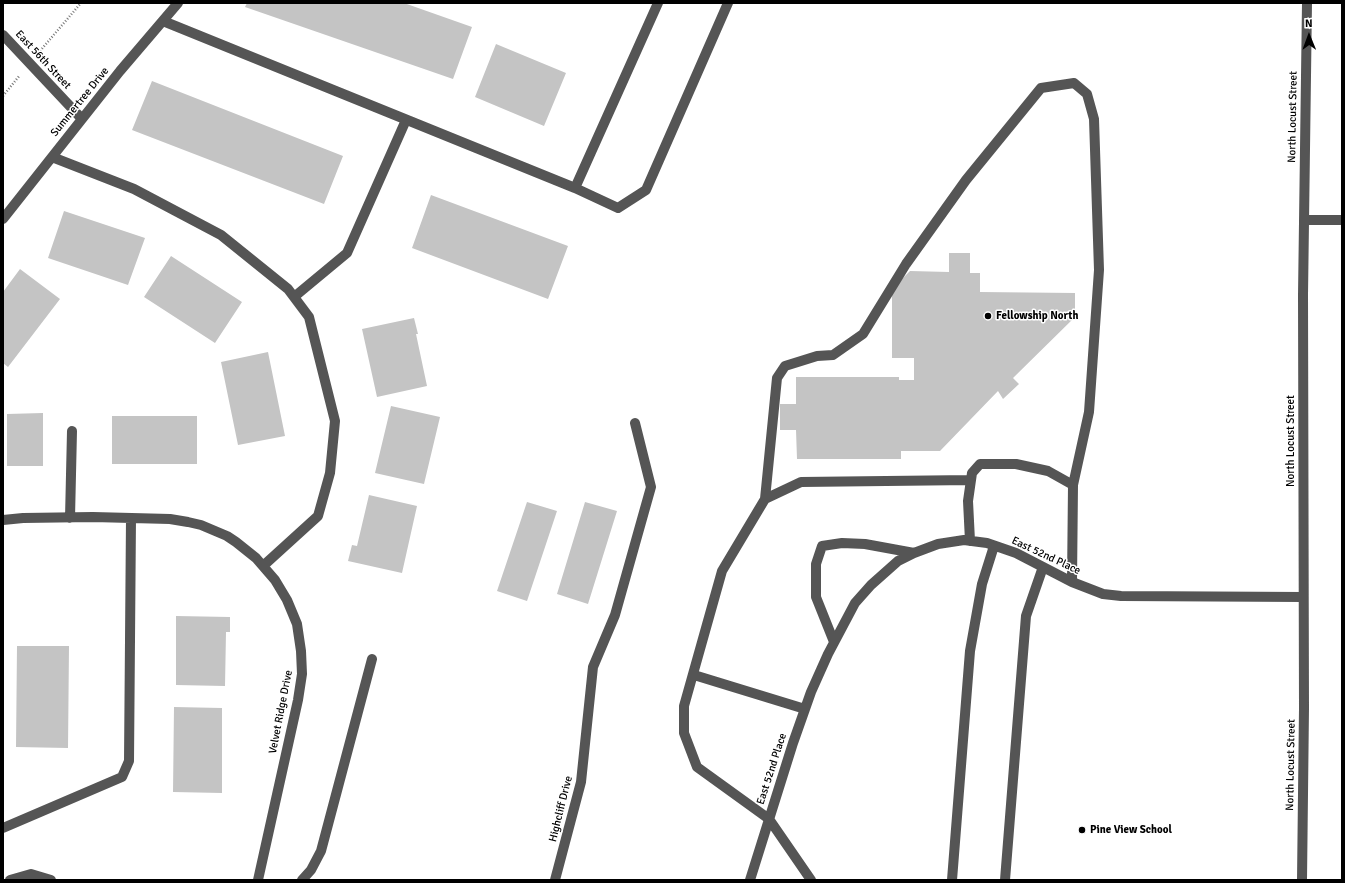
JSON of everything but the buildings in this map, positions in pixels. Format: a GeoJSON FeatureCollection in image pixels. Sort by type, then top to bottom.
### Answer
{"type":"FeatureCollection","features":[{"type":"Feature","properties":{"kind":"street","name":"Summertree Drive"},"geometry":{"type":"LineString","coordinates":[[3,219],[120,71],[178,3]]}},
{"type":"Feature","properties":{"kind":"street"},"geometry":{"type":"LineString","coordinates":[[575,188],[658,3]]}},
{"type":"Feature","properties":{"kind":"street"},"geometry":{"type":"LineString","coordinates":[[163,21],[575,188],[618,208],[646,190],[728,3]]}},
{"type":"Feature","properties":{"kind":"street","name":"North Locust Street"},"geometry":{"type":"LineString","coordinates":[[1302,880],[1304,708],[1304,220],[1306,3]]}},
{"type":"Feature","properties":{"kind":"street","name":"East 56th Street"},"geometry":{"type":"LineString","coordinates":[[3,35],[82,119]]}},
{"type":"Feature","properties":{"kind":"street"},"geometry":{"type":"LineString","coordinates":[[811,880],[769,819],[697,767],[684,733],[684,706],[722,571],[765,499],[777,378],[785,366],[817,356],[833,355],[863,334],[906,264],[961,186],[1041,88],[1074,83],[1087,94],[1094,119],[1099,270],[1089,412],[1073,485],[1072,582]]}},
{"type":"Feature","properties":{"kind":"street"},"geometry":{"type":"LineString","coordinates":[[294,297],[347,253],[406,120]]}},
{"type":"Feature","properties":{"kind":"street"},"geometry":{"type":"LineString","coordinates":[[52,157],[134,189],[221,235],[288,289],[309,317],[335,421],[330,473],[318,516],[263,566]]}},
{"type":"Feature","properties":{"kind":"street"},"geometry":{"type":"LineString","coordinates":[[1304,220],[1342,220]]}},
{"type":"Feature","properties":{"kind":"street","name":"Highcliff Drive"},"geometry":{"type":"LineString","coordinates":[[555,880],[581,782],[593,667],[615,615],[651,487],[635,423]]}},
{"type":"Feature","properties":{"kind":"street"},"geometry":{"type":"LineString","coordinates":[[70,518],[72,431]]}},
{"type":"Feature","properties":{"kind":"street"},"geometry":{"type":"LineString","coordinates":[[970,540],[968,501],[972,473],[980,464],[1016,464],[1048,471],[1073,485]]}},
{"type":"Feature","properties":{"kind":"street"},"geometry":{"type":"LineString","coordinates":[[765,499],[801,482],[971,480]]}},
{"type":"Feature","properties":{"kind":"street","name":"Velvet Ridge Drive"},"geometry":{"type":"LineString","coordinates":[[3,520],[23,518],[131,518],[170,519],[188,522],[201,525],[236,542],[256,558],[275,580],[287,600],[297,624],[301,651],[302,674],[298,700],[258,880]]}},
{"type":"Feature","properties":{"kind":"street"},"geometry":{"type":"LineString","coordinates":[[3,828],[122,776],[129,761],[131,518]]}},
{"type":"Feature","properties":{"kind":"street","name":"East 52nd Place"},"geometry":{"type":"LineString","coordinates":[[750,880],[793,743],[811,692],[834,642],[855,603],[871,585],[898,562],[914,553],[938,544],[970,540],[994,546],[1016,554],[1072,582],[1103,594],[1121,596],[1303,597]]}},
{"type":"Feature","properties":{"kind":"street"},"geometry":{"type":"LineString","coordinates":[[834,642],[816,597],[816,564],[822,546],[842,543],[865,544],[914,553]]}},
{"type":"Feature","properties":{"kind":"street"},"geometry":{"type":"LineString","coordinates":[[952,880],[970,651],[982,584],[994,546]]}},
{"type":"Feature","properties":{"kind":"street"},"geometry":{"type":"LineString","coordinates":[[1005,880],[1026,616],[1044,568]]}},
{"type":"Feature","properties":{"kind":"street"},"geometry":{"type":"LineString","coordinates":[[302,880],[311,870],[321,851],[372,659]]}},
{"type":"Feature","properties":{"kind":"street"},"geometry":{"type":"LineString","coordinates":[[694,674],[805,709]]}},
{"type":"Feature","properties":{"kind":"street"},"geometry":{"type":"LineString","coordinates":[[10,880],[31,874],[51,880]]}},
{"type":"Feature","properties":{"kind":"path"},"geometry":{"type":"LineString","coordinates":[[3,96],[81,3]]}},
{"type":"Feature","properties":{"kind":"place","name":"Fellowship North"},"geometry":{"type":"Point","coordinates":[988,316]}},
{"type":"Feature","properties":{"kind":"place","name":"Pine View School"},"geometry":{"type":"Point","coordinates":[1082,830]}}]}
